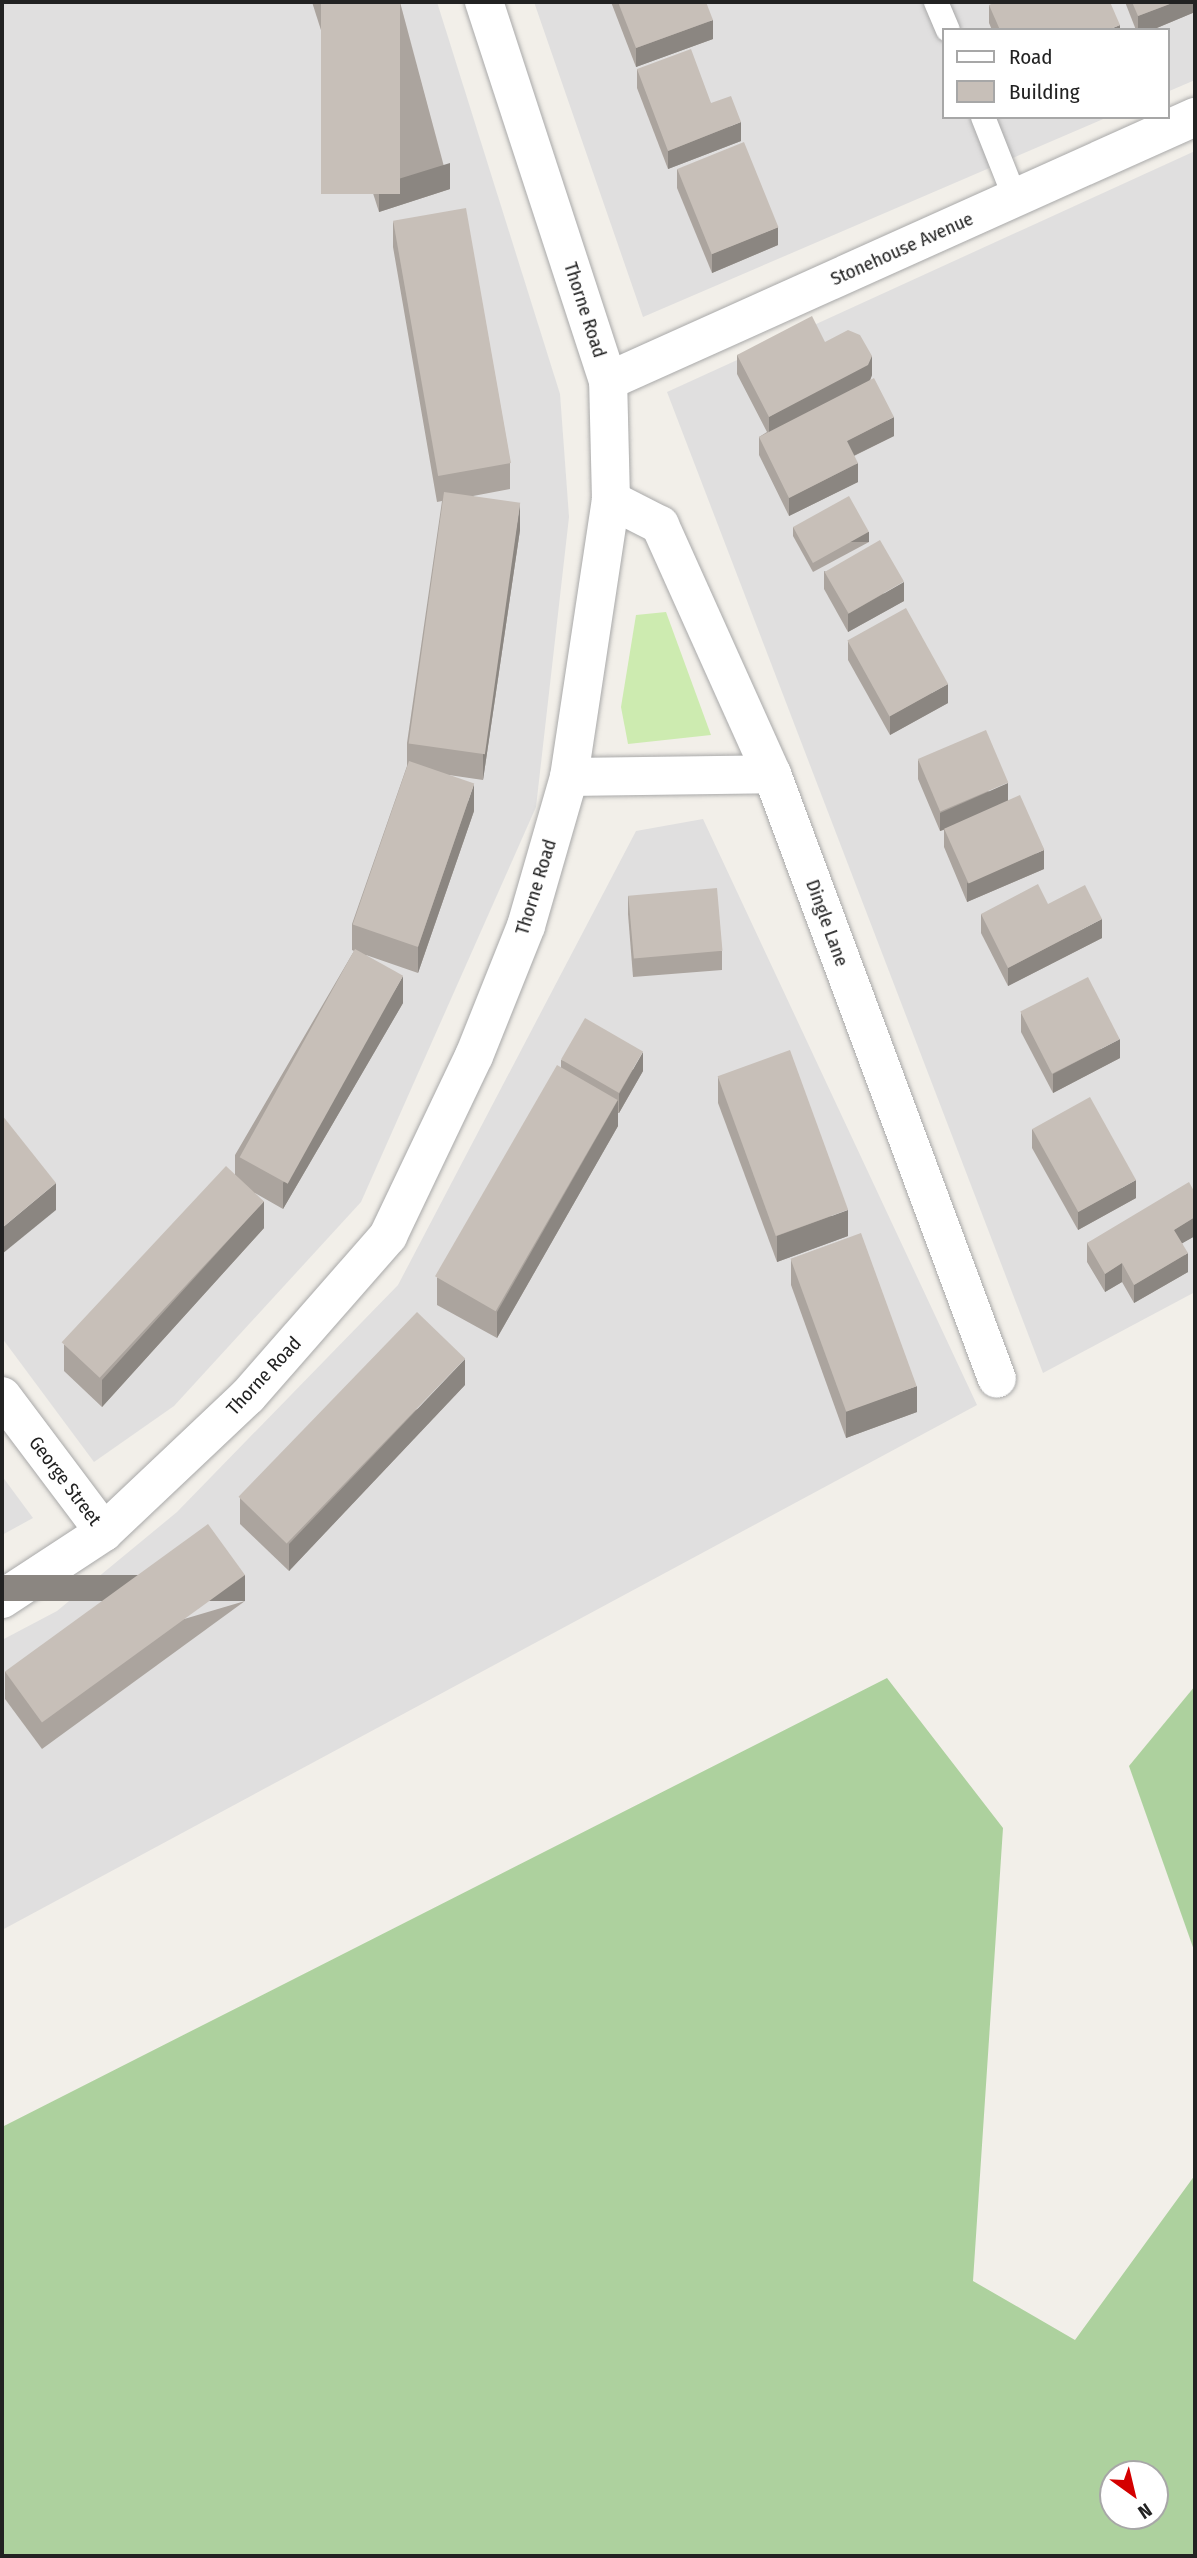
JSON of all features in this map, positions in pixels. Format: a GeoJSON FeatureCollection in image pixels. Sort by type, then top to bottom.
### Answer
{"type":"FeatureCollection","features":[{"type":"Feature","properties":{"kind":"street","name":"Thorne Road"},"geometry":{"type":"LineString","coordinates":[[2,1598],[104,1532],[247,1396],[388,1236],[474,1056],[526,926],[569,777],[611,500],[608,381],[484,2]]}},
{"type":"Feature","properties":{"kind":"street","name":"Stonehouse Avenue"},"geometry":{"type":"LineString","coordinates":[[608,381],[1195,117]]}},
{"type":"Feature","properties":{"kind":"street","name":"Dingle Lane"},"geometry":{"type":"LineString","coordinates":[[611,500],[660,525],[772,774],[997,1379]]}},
{"type":"Feature","properties":{"kind":"street"},"geometry":{"type":"LineString","coordinates":[[569,777],[772,774]]}},
{"type":"Feature","properties":{"kind":"street","name":"George Street"},"geometry":{"type":"LineString","coordinates":[[2,1395],[104,1532]]}},
{"type":"Feature","properties":{"kind":"lane"},"geometry":{"type":"LineString","coordinates":[[936,2],[947,28]]}},
{"type":"Feature","properties":{"kind":"lane"},"geometry":{"type":"LineString","coordinates":[[983,119],[1015,198]]}},
{"type":"Feature","properties":{"kind":"shaded area"},"geometry":{"type":"Polygon","coordinates":[[[2,2],[437,2],[560,394],[569,517],[536,807],[361,1202],[174,1406],[94,1462],[2,1338],[2,2]]]}},
{"type":"Feature","properties":{"kind":"shaded area"},"geometry":{"type":"Polygon","coordinates":[[[534,2],[1195,2],[1195,80],[1169,91],[1169,28],[942,28],[942,119],[1103,119],[643,317],[534,2]]]}},
{"type":"Feature","properties":{"kind":"shaded area"},"geometry":{"type":"Polygon","coordinates":[[[1195,151],[1195,1292],[1043,1373],[667,392],[1195,151]]]}},
{"type":"Feature","properties":{"kind":"shaded area"},"geometry":{"type":"Polygon","coordinates":[[[703,819],[977,1405],[2,1930],[2,1640],[57,1611],[177,1512],[398,1285],[636,831],[703,819]]]}},
{"type":"Feature","properties":{"kind":"shaded area"},"geometry":{"type":"Polygon","coordinates":[[[2,1476],[33,1518],[2,1535],[2,1476]]]}},
{"type":"Feature","properties":{"kind":"green space"},"geometry":{"type":"Polygon","coordinates":[[[666,612],[711,735],[628,744],[621,707],[636,615],[666,612]]]}},
{"type":"Feature","properties":{"kind":"green space"},"geometry":{"type":"Polygon","coordinates":[[[887,1678],[1003,1828],[973,2281],[1075,2340],[1195,2175],[1195,2556],[2,2556],[2,2127],[887,1678]]]}},
{"type":"Feature","properties":{"kind":"green space"},"geometry":{"type":"Polygon","coordinates":[[[1195,1686],[1195,1953],[1129,1766],[1195,1686]]]}},
{"type":"Feature","properties":{"kind":"building"},"geometry":{"type":"Polygon","coordinates":[[[321,2],[400,2],[400,194],[321,194],[321,2]]]}},
{"type":"Feature","properties":{"kind":"building"},"geometry":{"type":"Polygon","coordinates":[[[618,2],[706,2],[713,20],[636,48],[618,2]]]}},
{"type":"Feature","properties":{"kind":"building"},"geometry":{"type":"Polygon","coordinates":[[[996,2],[1110,2],[1120,25],[1113,28],[999,28],[989,5],[996,2]]]}},
{"type":"Feature","properties":{"kind":"building"},"geometry":{"type":"Polygon","coordinates":[[[1132,2],[1175,2],[1138,16],[1132,2]]]}},
{"type":"Feature","properties":{"kind":"building"},"geometry":{"type":"Polygon","coordinates":[[[691,49],[711,103],[731,96],[741,122],[668,151],[637,69],[691,49]]]}},
{"type":"Feature","properties":{"kind":"building"},"geometry":{"type":"Polygon","coordinates":[[[744,142],[778,227],[712,254],[677,169],[744,142]]]}},
{"type":"Feature","properties":{"kind":"building"},"geometry":{"type":"Polygon","coordinates":[[[466,208],[511,463],[438,476],[393,221],[466,208]]]}},
{"type":"Feature","properties":{"kind":"building"},"geometry":{"type":"Polygon","coordinates":[[[812,316],[825,342],[848,330],[860,335],[872,356],[868,365],[769,417],[737,355],[812,316]]]}},
{"type":"Feature","properties":{"kind":"building"},"geometry":{"type":"Polygon","coordinates":[[[874,378],[894,417],[847,441],[858,463],[789,498],[759,437],[874,378]]]}},
{"type":"Feature","properties":{"kind":"building"},"geometry":{"type":"Polygon","coordinates":[[[444,492],[520,503],[485,754],[409,744],[444,492]]]}},
{"type":"Feature","properties":{"kind":"building"},"geometry":{"type":"Polygon","coordinates":[[[849,496],[869,532],[813,563],[793,527],[849,496]]]}},
{"type":"Feature","properties":{"kind":"building"},"geometry":{"type":"Polygon","coordinates":[[[880,540],[904,582],[849,614],[825,572],[880,540]]]}},
{"type":"Feature","properties":{"kind":"building"},"geometry":{"type":"Polygon","coordinates":[[[906,608],[948,684],[890,717],[847,640],[906,608]]]}},
{"type":"Feature","properties":{"kind":"building"},"geometry":{"type":"Polygon","coordinates":[[[986,730],[1008,782],[940,811],[918,759],[986,730]]]}},
{"type":"Feature","properties":{"kind":"building"},"geometry":{"type":"Polygon","coordinates":[[[409,761],[474,783],[418,947],[353,925],[409,761]]]}},
{"type":"Feature","properties":{"kind":"building"},"geometry":{"type":"Polygon","coordinates":[[[1020,795],[1044,850],[969,884],[944,829],[1020,795]]]}},
{"type":"Feature","properties":{"kind":"building"},"geometry":{"type":"Polygon","coordinates":[[[1038,884],[1048,904],[1085,885],[1102,919],[1008,968],[981,914],[1038,884]]]}},
{"type":"Feature","properties":{"kind":"building"},"geometry":{"type":"Polygon","coordinates":[[[717,888],[722,951],[634,959],[628,896],[717,888]]]}},
{"type":"Feature","properties":{"kind":"building"},"geometry":{"type":"Polygon","coordinates":[[[355,949],[403,976],[288,1184],[240,1157],[355,949]]]}},
{"type":"Feature","properties":{"kind":"building"},"geometry":{"type":"Polygon","coordinates":[[[1088,977],[1120,1039],[1052,1074],[1020,1012],[1088,977]]]}},
{"type":"Feature","properties":{"kind":"building"},"geometry":{"type":"Polygon","coordinates":[[[585,1018],[643,1052],[619,1093],[561,1060],[585,1018]]]}},
{"type":"Feature","properties":{"kind":"building"},"geometry":{"type":"Polygon","coordinates":[[[790,1050],[848,1210],[776,1236],[718,1076],[790,1050]]]}},
{"type":"Feature","properties":{"kind":"building"},"geometry":{"type":"Polygon","coordinates":[[[557,1065],[618,1100],[496,1311],[435,1276],[557,1065]]]}},
{"type":"Feature","properties":{"kind":"building"},"geometry":{"type":"Polygon","coordinates":[[[1090,1097],[1136,1180],[1078,1212],[1032,1129],[1090,1097]]]}},
{"type":"Feature","properties":{"kind":"building"},"geometry":{"type":"Polygon","coordinates":[[[2,1115],[56,1183],[2,1228],[2,1115]]]}},
{"type":"Feature","properties":{"kind":"building"},"geometry":{"type":"Polygon","coordinates":[[[226,1166],[264,1201],[100,1378],[62,1342],[226,1166]]]}},
{"type":"Feature","properties":{"kind":"building"},"geometry":{"type":"Polygon","coordinates":[[[1189,1182],[1195,1193],[1195,1217],[1174,1230],[1188,1253],[1134,1285],[1122,1263],[1105,1274],[1087,1243],[1189,1182]]]}},
{"type":"Feature","properties":{"kind":"building"},"geometry":{"type":"Polygon","coordinates":[[[861,1233],[917,1386],[846,1412],[791,1259],[861,1233]]]}},
{"type":"Feature","properties":{"kind":"building"},"geometry":{"type":"Polygon","coordinates":[[[417,1312],[465,1359],[287,1543],[238,1497],[417,1312]]]}},
{"type":"Feature","properties":{"kind":"building"},"geometry":{"type":"Polygon","coordinates":[[[208,1524],[245,1575],[42,1723],[5,1672],[208,1524]]]}}]}
